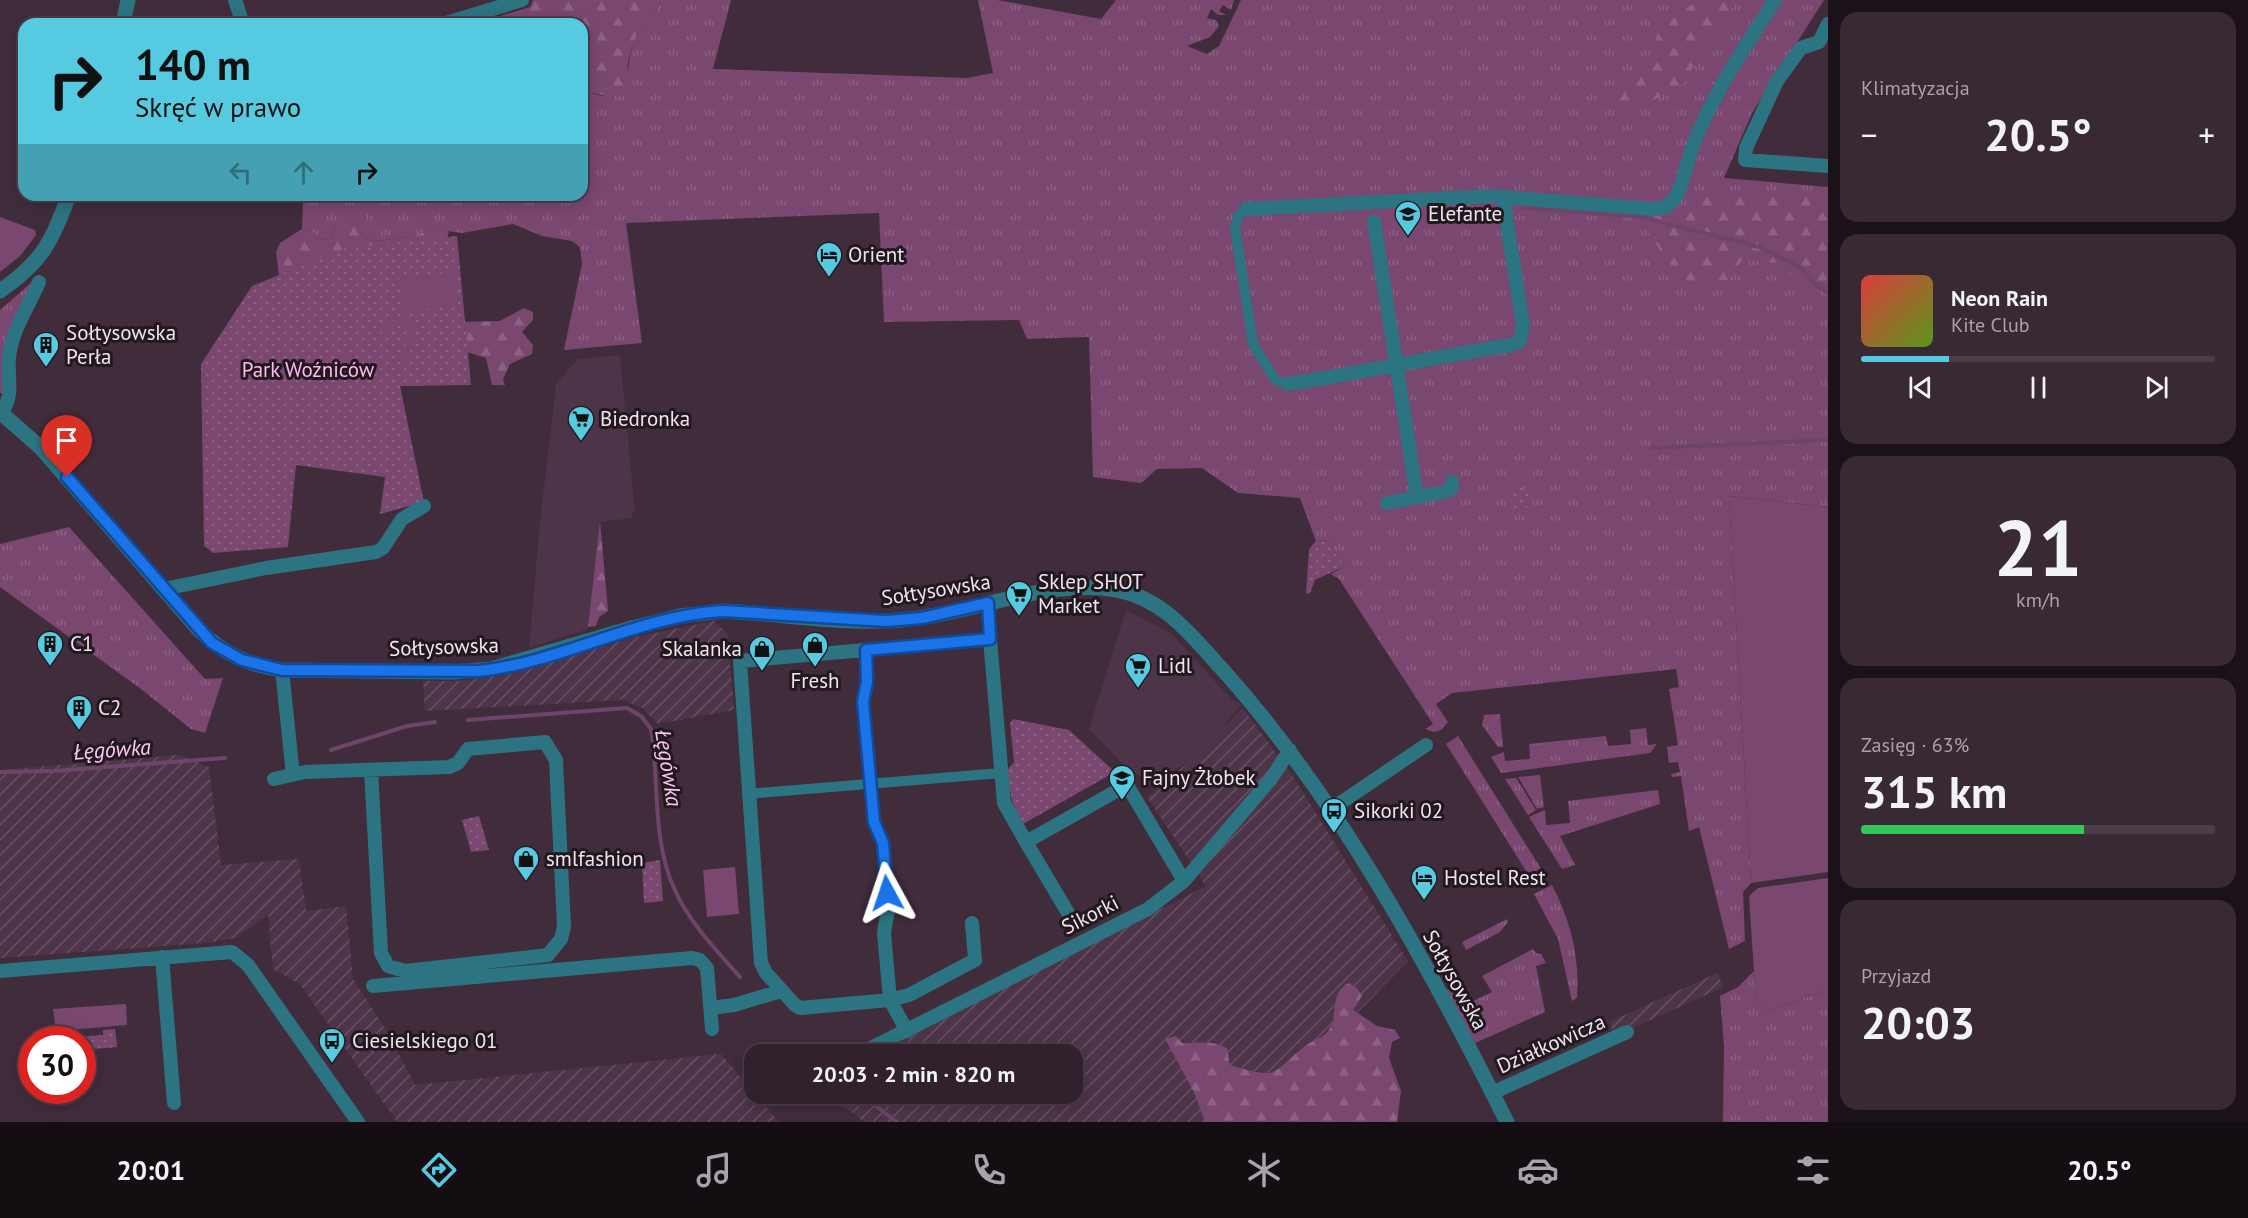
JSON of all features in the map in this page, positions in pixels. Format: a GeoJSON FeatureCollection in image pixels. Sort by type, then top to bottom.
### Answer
{"type":"FeatureCollection","features":[{"type":"Feature","properties":{"kind":"street"},"geometry":{"type":"LineString","coordinates":[[124,18],[128,0]]}},
{"type":"Feature","properties":{"kind":"street"},"geometry":{"type":"LineString","coordinates":[[235,0],[241,18]]}},
{"type":"Feature","properties":{"kind":"street"},"geometry":{"type":"LineString","coordinates":[[463,18],[522,0]]}},
{"type":"Feature","properties":{"kind":"street"},"geometry":{"type":"LineString","coordinates":[[1503,197],[1523,326],[1522,338],[1511,345],[1406,361],[1396,365],[1288,384],[1275,380],[1253,344],[1235,228],[1238,216],[1246,209],[1503,197],[1652,209],[1669,206],[1676,195],[1696,137],[1717,92],[1775,0]]}},
{"type":"Feature","properties":{"kind":"street"},"geometry":{"type":"LineString","coordinates":[[1827,26],[1824,42],[1801,48],[1777,81],[1748,144],[1745,160],[1828,166]]}},
{"type":"Feature","properties":{"kind":"street"},"geometry":{"type":"LineString","coordinates":[[0,291],[26,272],[42,255],[67,201]]}},
{"type":"Feature","properties":{"kind":"street"},"geometry":{"type":"LineString","coordinates":[[1374,222],[1418,497]]}},
{"type":"Feature","properties":{"kind":"street","name":"Sołtysowska"},"geometry":{"type":"LineString","coordinates":[[39,282],[12,342],[9,366],[11,392],[1,412],[41,448],[200,630],[228,654],[261,667],[282,670],[485,670],[518,664],[632,628],[700,612],[723,611],[886,621],[928,617],[988,603],[1089,588],[1118,590],[1147,599],[1168,612],[1187,630],[1263,714],[1290,750],[1380,888],[1507,1122]]}},
{"type":"Feature","properties":{"kind":"street"},"geometry":{"type":"LineString","coordinates":[[1387,502],[1448,491],[1452,488],[1452,482]]}},
{"type":"Feature","properties":{"kind":"street"},"geometry":{"type":"LineString","coordinates":[[164,589],[266,568],[380,550],[402,519],[424,506]]}},
{"type":"Feature","properties":{"kind":"street"},"geometry":{"type":"LineString","coordinates":[[988,603],[1004,803],[1068,913]]}},
{"type":"Feature","properties":{"kind":"street"},"geometry":{"type":"LineString","coordinates":[[972,923],[975,960],[909,995],[890,1000],[800,1008],[781,991],[765,972],[762,963],[747,794],[740,661],[990,639]]}},
{"type":"Feature","properties":{"kind":"street"},"geometry":{"type":"LineString","coordinates":[[866,650],[867,681],[863,702],[874,822],[883,843],[888,909],[884,933],[890,1000],[906,1031]]}},
{"type":"Feature","properties":{"kind":"street"},"geometry":{"type":"LineString","coordinates":[[282,670],[293,775]]}},
{"type":"Feature","properties":{"kind":"street"},"geometry":{"type":"LineString","coordinates":[[274,779],[293,775],[371,770],[449,767],[458,763],[468,749],[544,742],[556,760],[564,927],[561,939],[548,955],[405,971],[388,966],[381,953],[371,770]]}},
{"type":"Feature","properties":{"kind":"street"},"geometry":{"type":"LineString","coordinates":[[1329,810],[1426,745]]}},
{"type":"Feature","properties":{"kind":"street","name":"Sikorki"},"geometry":{"type":"LineString","coordinates":[[880,1044],[1148,909],[1184,881],[1270,780],[1290,750]]}},
{"type":"Feature","properties":{"kind":"street"},"geometry":{"type":"LineString","coordinates":[[747,794],[1001,773]]}},
{"type":"Feature","properties":{"kind":"street"},"geometry":{"type":"LineString","coordinates":[[1026,842],[1127,785],[1184,881]]}},
{"type":"Feature","properties":{"kind":"street"},"geometry":{"type":"LineString","coordinates":[[0,971],[226,951],[241,958],[358,1122]]}},
{"type":"Feature","properties":{"kind":"street"},"geometry":{"type":"LineString","coordinates":[[162,957],[174,1103]]}},
{"type":"Feature","properties":{"kind":"street"},"geometry":{"type":"LineString","coordinates":[[374,986],[692,958],[700,960],[707,968],[712,1029]]}},
{"type":"Feature","properties":{"kind":"street"},"geometry":{"type":"LineString","coordinates":[[711,1008],[734,1005],[781,991]]}},
{"type":"Feature","properties":{"kind":"street","name":"Działkowicza"},"geometry":{"type":"LineString","coordinates":[[1492,1093],[1627,1032]]}},
{"type":"Feature","properties":{"kind":"shaded area"},"geometry":{"type":"Polygon","coordinates":[[[620,355],[635,511],[632,512],[632,518],[600,522],[588,629],[529,648],[540,521],[556,384],[578,359],[620,355]]]}},
{"type":"Feature","properties":{"kind":"shaded area"},"geometry":{"type":"Polygon","coordinates":[[[1126,610],[1171,633],[1232,700],[1241,704],[1214,739],[1193,759],[1150,784],[1120,761],[1089,729],[1126,610]]]}},
{"type":"Feature","properties":{"kind":"shaded area"},"geometry":{"type":"Polygon","coordinates":[[[714,621],[727,633],[734,710],[658,724],[642,708],[623,700],[425,711],[423,681],[458,681],[512,674],[635,637],[714,621]]]}},
{"type":"Feature","properties":{"kind":"shaded area"},"geometry":{"type":"Polygon","coordinates":[[[1243,708],[1294,778],[1408,961],[1251,1122],[864,1122],[841,1104],[1083,1104],[1083,1044],[895,1044],[1206,886],[1147,797],[1196,756],[1243,708]]]}},
{"type":"Feature","properties":{"kind":"shaded area"},"geometry":{"type":"Polygon","coordinates":[[[179,755],[209,767],[221,865],[299,859],[306,911],[346,906],[353,979],[386,1030],[415,1085],[721,1054],[744,1081],[744,1104],[764,1104],[779,1122],[397,1122],[300,984],[273,969],[268,915],[236,938],[204,943],[0,958],[0,770],[179,755]]]}},
{"type":"Feature","properties":{"kind":"shaded area"},"geometry":{"type":"Polygon","coordinates":[[[1717,973],[1724,987],[1615,1036],[1609,1022],[1717,973]]]}},
{"type":"Feature","properties":{"kind":"green space"},"geometry":{"type":"Polygon","coordinates":[[[533,0],[661,0],[639,30],[633,44],[628,63],[630,84],[626,95],[608,96],[588,92],[588,18],[494,18],[530,7],[533,0]]]}},
{"type":"Feature","properties":{"kind":"green space"},"geometry":{"type":"Polygon","coordinates":[[[661,0],[731,0],[713,69],[967,78],[993,73],[978,0],[997,0],[1101,19],[1116,0],[1234,0],[1231,10],[1223,5],[1219,11],[1226,15],[1218,15],[1211,9],[1207,18],[1216,20],[1219,26],[1210,37],[1187,46],[1207,54],[1219,46],[1241,0],[1824,0],[1752,113],[1724,178],[1828,187],[1828,507],[1729,496],[1751,883],[1743,892],[1745,941],[1729,949],[1699,827],[1689,831],[1681,776],[1672,777],[1671,774],[1680,772],[1678,762],[1669,763],[1667,747],[1678,745],[1669,689],[1679,687],[1676,669],[1452,693],[1436,704],[1448,722],[1441,730],[1434,732],[1425,729],[1433,724],[1339,579],[1331,574],[1345,566],[1327,540],[1316,541],[1300,498],[1238,493],[1202,468],[1157,469],[1141,483],[1093,477],[1089,337],[1027,339],[1019,320],[884,322],[879,213],[626,223],[642,343],[564,350],[582,264],[580,247],[572,241],[542,236],[513,224],[462,233],[449,231],[442,227],[411,236],[380,241],[363,239],[360,231],[336,223],[331,239],[323,240],[309,230],[302,229],[303,203],[308,201],[588,201],[588,92],[603,96],[628,75],[635,38],[661,0]]]}},
{"type":"Feature","properties":{"kind":"green space"},"geometry":{"type":"Polygon","coordinates":[[[1698,0],[1737,0],[1682,84],[1636,110],[1613,104],[1613,90],[1644,74],[1659,29],[1698,0]]]}},
{"type":"Feature","properties":{"kind":"green space"},"geometry":{"type":"Polygon","coordinates":[[[1772,193],[1828,197],[1828,292],[1810,291],[1777,263],[1743,259],[1728,280],[1682,281],[1635,214],[1685,217],[1690,196],[1772,193]]]}},
{"type":"Feature","properties":{"kind":"green space"},"geometry":{"type":"Polygon","coordinates":[[[358,211],[365,216],[365,224],[360,231],[363,239],[380,241],[411,236],[442,227],[449,231],[447,239],[279,276],[276,252],[280,243],[302,229],[309,230],[323,240],[331,239],[336,223],[358,211]]]}},
{"type":"Feature","properties":{"kind":"green space"},"geometry":{"type":"Polygon","coordinates":[[[0,217],[35,230],[36,235],[20,256],[0,272],[0,217]]]}},
{"type":"Feature","properties":{"kind":"green space","name":"Park Woźniców"},"geometry":{"type":"Polygon","coordinates":[[[457,236],[471,385],[400,386],[424,502],[380,514],[385,477],[296,465],[288,547],[213,553],[204,546],[201,364],[252,286],[346,248],[457,236]]]}},
{"type":"Feature","properties":{"kind":"green space"},"geometry":{"type":"Polygon","coordinates":[[[454,272],[458,306],[402,312],[399,278],[454,272]]]}},
{"type":"Feature","properties":{"kind":"green space"},"geometry":{"type":"Polygon","coordinates":[[[32,282],[22,310],[6,394],[0,393],[0,310],[32,282]]]}},
{"type":"Feature","properties":{"kind":"green space"},"geometry":{"type":"Polygon","coordinates":[[[524,308],[533,312],[533,320],[522,332],[533,345],[532,354],[510,364],[503,379],[505,385],[492,385],[486,358],[464,351],[450,383],[400,386],[407,424],[389,376],[458,322],[500,321],[524,308]]]}},
{"type":"Feature","properties":{"kind":"green space"},"geometry":{"type":"Polygon","coordinates":[[[409,317],[414,320],[416,327],[408,357],[398,361],[374,331],[379,324],[409,317]],[[403,324],[380,332],[387,344],[400,354],[404,351],[410,325],[403,324]]]}},
{"type":"Feature","properties":{"kind":"green space"},"geometry":{"type":"Polygon","coordinates":[[[348,352],[357,362],[337,381],[328,372],[348,352]]]}},
{"type":"Feature","properties":{"kind":"green space"},"geometry":{"type":"Polygon","coordinates":[[[1522,485],[1523,492],[1536,491],[1534,500],[1528,501],[1527,508],[1511,510],[1509,493],[1514,492],[1514,486],[1522,485]]]}},
{"type":"Feature","properties":{"kind":"green space"},"geometry":{"type":"Polygon","coordinates":[[[1729,496],[1828,507],[1828,872],[1751,883],[1729,496]]]}},
{"type":"Feature","properties":{"kind":"green space"},"geometry":{"type":"Polygon","coordinates":[[[600,521],[608,611],[599,617],[596,626],[588,627],[600,521]]]}},
{"type":"Feature","properties":{"kind":"green space"},"geometry":{"type":"Polygon","coordinates":[[[69,527],[205,679],[223,678],[205,733],[191,729],[141,689],[0,587],[0,544],[69,527]]]}},
{"type":"Feature","properties":{"kind":"green space"},"geometry":{"type":"Polygon","coordinates":[[[1327,540],[1345,566],[1315,580],[1310,593],[1306,594],[1309,549],[1316,541],[1327,540]]]}},
{"type":"Feature","properties":{"kind":"green space"},"geometry":{"type":"Polygon","coordinates":[[[1500,714],[1503,747],[1498,747],[1482,725],[1484,715],[1500,714]]]}},
{"type":"Feature","properties":{"kind":"green space"},"geometry":{"type":"Polygon","coordinates":[[[1013,719],[1069,730],[1115,772],[1023,824],[1012,802],[1007,770],[1014,762],[1010,723],[1013,719]]]}},
{"type":"Feature","properties":{"kind":"green space"},"geometry":{"type":"Polygon","coordinates":[[[1646,728],[1648,745],[1657,744],[1650,753],[1501,773],[1491,757],[1504,752],[1505,761],[1530,759],[1529,744],[1606,736],[1608,746],[1631,744],[1630,730],[1646,728]]]}},
{"type":"Feature","properties":{"kind":"green space"},"geometry":{"type":"Polygon","coordinates":[[[1458,736],[1546,877],[1539,881],[1530,877],[1446,744],[1458,736]]]}},
{"type":"Feature","properties":{"kind":"green space"},"geometry":{"type":"Polygon","coordinates":[[[1540,775],[1544,807],[1537,809],[1518,777],[1540,775]]]}},
{"type":"Feature","properties":{"kind":"green space"},"geometry":{"type":"Polygon","coordinates":[[[1516,778],[1536,810],[1528,815],[1505,779],[1516,778]]]}},
{"type":"Feature","properties":{"kind":"green space"},"geometry":{"type":"Polygon","coordinates":[[[1658,790],[1660,804],[1560,836],[1575,865],[1562,869],[1529,817],[1545,810],[1546,825],[1570,823],[1568,801],[1658,790]]]}},
{"type":"Feature","properties":{"kind":"green space"},"geometry":{"type":"Polygon","coordinates":[[[479,816],[489,850],[471,852],[462,820],[479,816]]]}},
{"type":"Feature","properties":{"kind":"green space"},"geometry":{"type":"Polygon","coordinates":[[[660,860],[663,901],[644,903],[642,863],[660,860]]]}},
{"type":"Feature","properties":{"kind":"green space"},"geometry":{"type":"Polygon","coordinates":[[[735,867],[739,914],[707,917],[703,870],[735,867]]]}},
{"type":"Feature","properties":{"kind":"green space"},"geometry":{"type":"Polygon","coordinates":[[[1828,878],[1828,990],[1767,1011],[1756,1002],[1749,896],[1758,888],[1828,878]]]}},
{"type":"Feature","properties":{"kind":"green space"},"geometry":{"type":"Polygon","coordinates":[[[1552,885],[1573,940],[1578,983],[1577,998],[1572,1001],[1558,939],[1534,894],[1552,885]]]}},
{"type":"Feature","properties":{"kind":"green space"},"geometry":{"type":"Polygon","coordinates":[[[1507,919],[1508,922],[1500,932],[1466,950],[1462,942],[1507,919]]]}},
{"type":"Feature","properties":{"kind":"green space"},"geometry":{"type":"Polygon","coordinates":[[[1533,949],[1536,953],[1541,954],[1546,963],[1536,966],[1545,1012],[1475,1043],[1446,990],[1455,985],[1467,1004],[1492,992],[1482,976],[1533,949]]]}},
{"type":"Feature","properties":{"kind":"green space"},"geometry":{"type":"Polygon","coordinates":[[[1754,971],[1756,1002],[1767,1011],[1828,990],[1828,1122],[1723,1122],[1724,1046],[1720,996],[1738,987],[1754,971]]]}},
{"type":"Feature","properties":{"kind":"green space"},"geometry":{"type":"Polygon","coordinates":[[[1349,983],[1357,988],[1362,996],[1353,1010],[1377,1026],[1395,1030],[1400,1038],[1392,1042],[1389,1058],[1401,1091],[1397,1122],[1205,1122],[1194,1092],[1165,1039],[1176,1036],[1182,1043],[1216,1044],[1227,1048],[1230,1065],[1259,1073],[1268,1073],[1280,1068],[1308,1044],[1328,1031],[1333,1022],[1339,992],[1349,983]]]}},
{"type":"Feature","properties":{"kind":"green space"},"geometry":{"type":"Polygon","coordinates":[[[126,1004],[127,1025],[96,1028],[55,1026],[53,1009],[126,1004]]]}},
{"type":"Feature","properties":{"kind":"green space"},"geometry":{"type":"Polygon","coordinates":[[[115,1029],[117,1047],[96,1049],[96,1036],[103,1035],[103,1030],[115,1029]]]}},
{"type":"Feature","properties":{"kind":"waterway"},"geometry":{"type":"LineString","coordinates":[[1523,208],[1642,217],[1759,247],[1801,268],[1816,285],[1828,293]]}},
{"type":"Feature","properties":{"kind":"waterway"},"geometry":{"type":"LineString","coordinates":[[1651,448],[1828,440]]}},
{"type":"Feature","properties":{"kind":"waterway","name":"Łęgówka"},"geometry":{"type":"LineString","coordinates":[[468,720],[627,708],[641,716],[651,729],[660,835],[663,854],[674,888],[695,924],[740,977]]}},
{"type":"Feature","properties":{"kind":"waterway","name":"Łęgówka"},"geometry":{"type":"LineString","coordinates":[[331,750],[407,726],[435,722]]}},
{"type":"Feature","properties":{"kind":"waterway","name":"Łęgówka"},"geometry":{"type":"LineString","coordinates":[[0,772],[54,771],[225,758]]}},
{"type":"Feature","properties":{"kind":"waterway","name":"Łęgówka"},"geometry":{"type":"LineString","coordinates":[[873,1104],[897,1122]]}},
{"type":"Feature","properties":{"kind":"place","name":"Elefante"},"geometry":{"type":"Point","coordinates":[1408,237]}},
{"type":"Feature","properties":{"kind":"place","name":"Orient"},"geometry":{"type":"Point","coordinates":[829,278]}},
{"type":"Feature","properties":{"kind":"place","name":"Sołtysowska Perła"},"geometry":{"type":"Point","coordinates":[46,368]}},
{"type":"Feature","properties":{"kind":"place","name":"Biedronka"},"geometry":{"type":"Point","coordinates":[581,442]}},
{"type":"Feature","properties":{"kind":"place","name":"Sklep SHOT Market"},"geometry":{"type":"Point","coordinates":[1019,617]}},
{"type":"Feature","properties":{"kind":"place","name":"C1"},"geometry":{"type":"Point","coordinates":[50,667]}},
{"type":"Feature","properties":{"kind":"place","name":"Fresh"},"geometry":{"type":"Point","coordinates":[815,668]}},
{"type":"Feature","properties":{"kind":"place","name":"Skalanka"},"geometry":{"type":"Point","coordinates":[762,672]}},
{"type":"Feature","properties":{"kind":"place","name":"Lidl"},"geometry":{"type":"Point","coordinates":[1138,689]}},
{"type":"Feature","properties":{"kind":"place","name":"C2"},"geometry":{"type":"Point","coordinates":[79,731]}},
{"type":"Feature","properties":{"kind":"place","name":"Fajny Żłobek"},"geometry":{"type":"Point","coordinates":[1122,801]}},
{"type":"Feature","properties":{"kind":"place","name":"Sikorki 02"},"geometry":{"type":"Point","coordinates":[1334,834]}},
{"type":"Feature","properties":{"kind":"place","name":"smlfashion"},"geometry":{"type":"Point","coordinates":[526,882]}},
{"type":"Feature","properties":{"kind":"place","name":"Hostel Rest"},"geometry":{"type":"Point","coordinates":[1424,901]}},
{"type":"Feature","properties":{"kind":"place","name":"Ciesielskiego 01"},"geometry":{"type":"Point","coordinates":[332,1064]}},
{"type":"Feature","properties":{"kind":"route"},"geometry":{"type":"LineString","coordinates":[[67,477],[212,643],[242,660],[261,667],[282,670],[479,671],[511,666],[632,628],[700,612],[746,612],[886,621],[934,616],[988,603],[990,639],[866,650],[868,667],[863,702],[874,822],[883,843],[887,893]]}}]}
